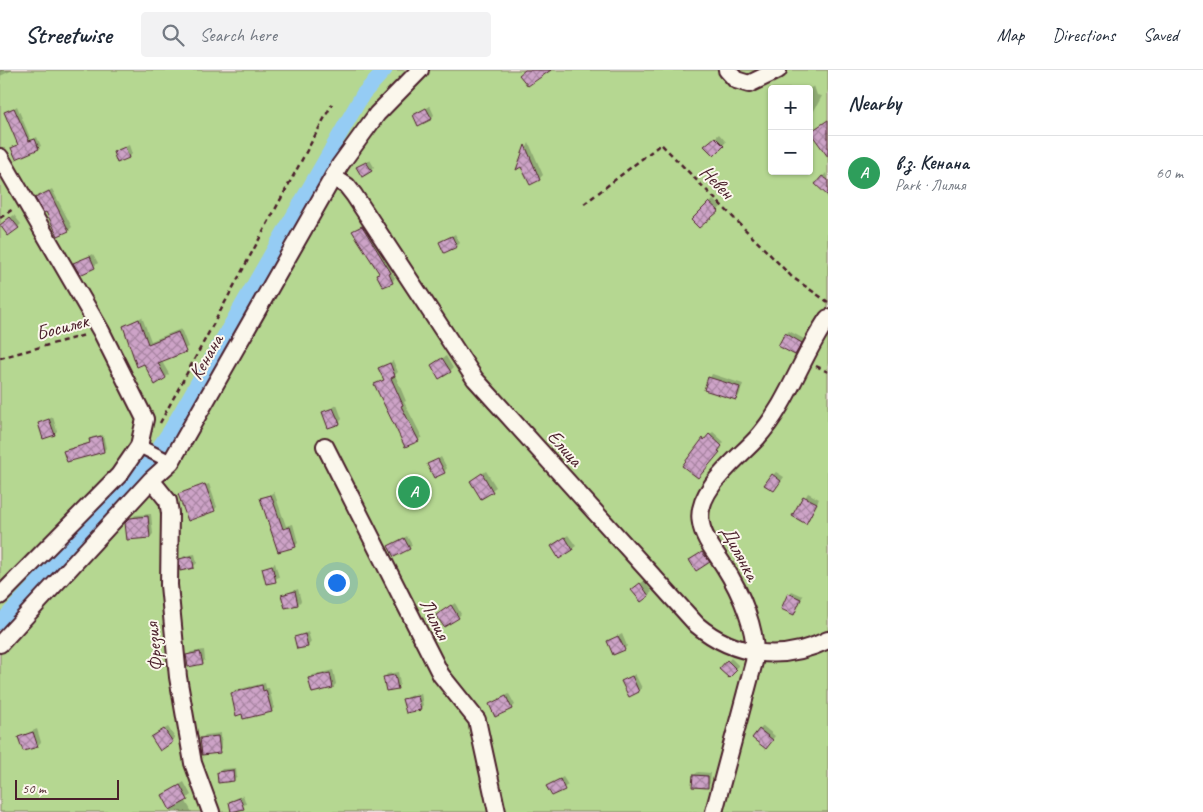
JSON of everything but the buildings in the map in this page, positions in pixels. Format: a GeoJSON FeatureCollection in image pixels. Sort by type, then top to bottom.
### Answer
{"type":"FeatureCollection","features":[{"type":"Feature","properties":{"kind":"street","name":"Кенана"},"geometry":{"type":"LineString","coordinates":[[0,644],[151,480],[171,462],[333,177],[365,128],[396,93],[420,70]]}},
{"type":"Feature","properties":{"kind":"street"},"geometry":{"type":"LineString","coordinates":[[727,70],[736,80],[749,84],[778,70]]}},
{"type":"Feature","properties":{"kind":"street"},"geometry":{"type":"LineString","coordinates":[[0,157],[101,331],[145,419],[139,446],[119,475],[0,596]]}},
{"type":"Feature","properties":{"kind":"street","name":"Елица"},"geometry":{"type":"LineString","coordinates":[[333,177],[347,186],[354,195],[482,389],[697,626],[726,644],[756,653],[773,655],[795,652],[828,640]]}},
{"type":"Feature","properties":{"kind":"street","name":"Дилянка"},"geometry":{"type":"LineString","coordinates":[[714,812],[756,653],[755,637],[735,586],[703,530],[700,517],[701,504],[711,486],[761,433],[780,409],[812,343],[828,318]]}},
{"type":"Feature","properties":{"kind":"street"},"geometry":{"type":"LineString","coordinates":[[139,446],[171,462]]}},
{"type":"Feature","properties":{"kind":"street","name":"Лилия"},"geometry":{"type":"LineString","coordinates":[[324,446],[441,675],[476,720],[497,812]]}},
{"type":"Feature","properties":{"kind":"street","name":"Фрезия"},"geometry":{"type":"LineString","coordinates":[[151,480],[168,501],[170,513],[169,585],[178,677],[192,763],[211,812]]}},
{"type":"Feature","properties":{"kind":"path"},"geometry":{"type":"LineString","coordinates":[[145,419],[161,423],[332,104]]}},
{"type":"Feature","properties":{"kind":"path","name":"Невен"},"geometry":{"type":"LineString","coordinates":[[584,204],[661,144],[792,277],[828,302]]}},
{"type":"Feature","properties":{"kind":"path","name":"Босилек"},"geometry":{"type":"LineString","coordinates":[[0,358],[101,331]]}},
{"type":"Feature","properties":{"kind":"green space"},"geometry":{"type":"Polygon","coordinates":[[[0,70],[828,70],[828,812],[0,812],[0,70]]]}},
{"type":"Feature","properties":{"kind":"waterway"},"geometry":{"type":"LineString","coordinates":[[0,623],[147,465],[170,431],[363,94],[385,70]]}},
{"type":"Feature","properties":{"kind":"place","name":"в.з. Кенана"},"geometry":{"type":"Point","coordinates":[414,492]}}]}
